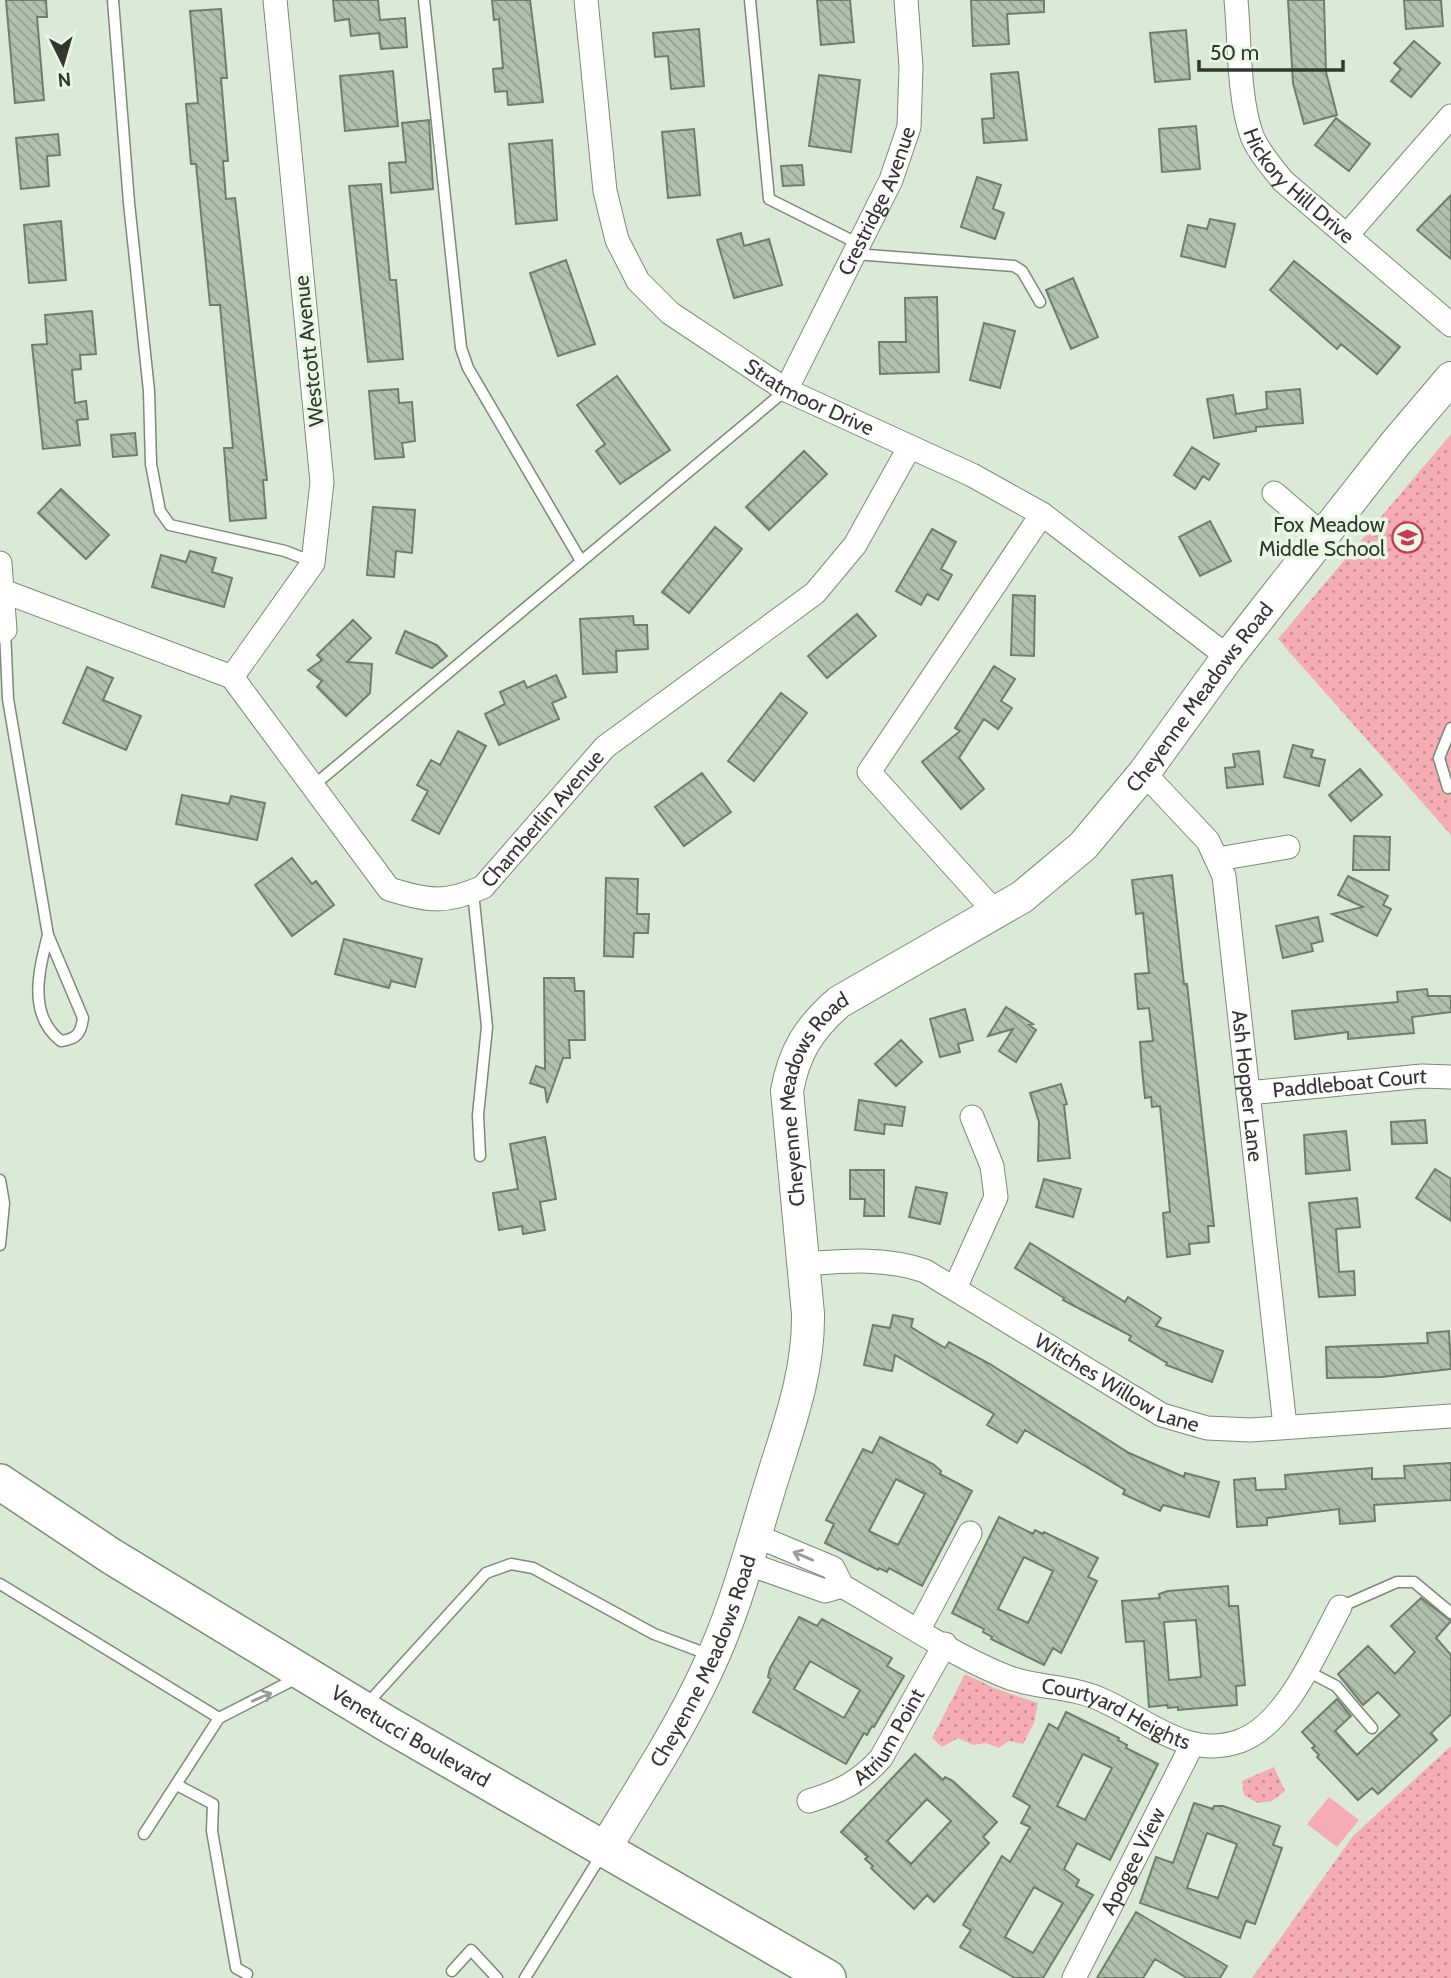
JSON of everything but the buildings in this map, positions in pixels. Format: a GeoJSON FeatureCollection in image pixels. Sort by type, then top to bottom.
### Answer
{"type":"FeatureCollection","features":[{"type":"Feature","properties":{"kind":"main road","name":"Cheyenne Meadows Road"},"geometry":{"type":"LineString","coordinates":[[606,1848],[679,1728],[713,1656],[750,1549],[804,1367],[808,1342],[804,1264],[787,1091],[792,1064],[801,1043],[818,1020],[839,1002],[996,912],[1051,876],[1083,846],[1144,772],[1228,657],[1395,444],[1451,378]]}},
{"type":"Feature","properties":{"kind":"main road","name":"Venetucci Boulevard"},"geometry":{"type":"LineString","coordinates":[[0,1482],[111,1556],[304,1674],[828,1978]]}},
{"type":"Feature","properties":{"kind":"street","name":"Westcott Avenue"},"geometry":{"type":"LineString","coordinates":[[232,677],[313,562],[322,482],[275,0]]}},
{"type":"Feature","properties":{"kind":"street","name":"Stratmoor Drive"},"geometry":{"type":"LineString","coordinates":[[586,0],[605,191],[617,240],[638,281],[670,313],[786,390],[972,475],[1042,514],[1228,657]]}},
{"type":"Feature","properties":{"kind":"street","name":"Crestridge Avenue"},"geometry":{"type":"LineString","coordinates":[[786,390],[891,180],[909,127],[911,67],[906,0]]}},
{"type":"Feature","properties":{"kind":"street","name":"Hickory Hill Drive"},"geometry":{"type":"LineString","coordinates":[[1236,0],[1246,109],[1253,137],[1283,181],[1451,325]]}},
{"type":"Feature","properties":{"kind":"street"},"geometry":{"type":"LineString","coordinates":[[1347,235],[1451,116]]}},
{"type":"Feature","properties":{"kind":"street","name":"Chamberlin Avenue"},"geometry":{"type":"LineString","coordinates":[[232,677],[389,889],[423,900],[456,899],[483,887],[605,747],[815,593],[855,545],[909,448]]}},
{"type":"Feature","properties":{"kind":"street"},"geometry":{"type":"LineString","coordinates":[[1274,493],[1324,536]]}},
{"type":"Feature","properties":{"kind":"street"},"geometry":{"type":"LineString","coordinates":[[996,912],[869,772],[1042,514]]}},
{"type":"Feature","properties":{"kind":"street"},"geometry":{"type":"LineString","coordinates":[[0,563],[4,590],[3,631]]}},
{"type":"Feature","properties":{"kind":"street"},"geometry":{"type":"LineString","coordinates":[[4,590],[232,677]]}},
{"type":"Feature","properties":{"kind":"street","name":"Ash Hopper Lane"},"geometry":{"type":"LineString","coordinates":[[1144,772],[1208,841],[1218,859],[1227,897],[1285,1426]]}},
{"type":"Feature","properties":{"kind":"street"},"geometry":{"type":"LineString","coordinates":[[1218,859],[1288,847]]}},
{"type":"Feature","properties":{"kind":"street","name":"Paddleboat Court"},"geometry":{"type":"LineString","coordinates":[[1248,1093],[1422,1076],[1451,1077]]}},
{"type":"Feature","properties":{"kind":"street"},"geometry":{"type":"LineString","coordinates":[[955,1287],[996,1197],[992,1166],[972,1117]]}},
{"type":"Feature","properties":{"kind":"street","name":"Witches Willow Lane"},"geometry":{"type":"LineString","coordinates":[[804,1264],[846,1261],[904,1263],[955,1287],[1163,1415],[1186,1424],[1227,1430],[1451,1416]]}},
{"type":"Feature","properties":{"kind":"street"},"geometry":{"type":"LineString","coordinates":[[919,1629],[970,1533]]}},
{"type":"Feature","properties":{"kind":"street","name":"Courtyard Heights"},"geometry":{"type":"LineString","coordinates":[[750,1549],[833,1568],[842,1586],[945,1644],[1020,1682],[1088,1694],[1192,1745],[1222,1745],[1253,1735],[1279,1711],[1340,1607]]}},
{"type":"Feature","properties":{"kind":"street","name":"Atrium Point"},"geometry":{"type":"LineString","coordinates":[[809,1801],[840,1792],[868,1772],[881,1758],[945,1644]]}},
{"type":"Feature","properties":{"kind":"street","name":"Apogee View"},"geometry":{"type":"LineString","coordinates":[[1074,1978],[1192,1745]]}},
{"type":"Feature","properties":{"kind":"lane"},"geometry":{"type":"LineString","coordinates":[[113,0],[129,203],[149,391],[151,464],[160,511],[170,525],[285,551],[313,562]]}},
{"type":"Feature","properties":{"kind":"lane"},"geometry":{"type":"LineString","coordinates":[[424,0],[461,348],[468,368],[581,561]]}},
{"type":"Feature","properties":{"kind":"lane"},"geometry":{"type":"LineString","coordinates":[[750,0],[769,199],[856,249],[1014,266],[1022,271],[1040,302]]}},
{"type":"Feature","properties":{"kind":"lane"},"geometry":{"type":"LineString","coordinates":[[313,786],[786,390]]}},
{"type":"Feature","properties":{"kind":"lane"},"geometry":{"type":"LineString","coordinates":[[3,631],[8,699],[48,935],[83,1018],[81,1031],[73,1040],[61,1041],[50,1033],[40,1013],[39,978],[48,935]]}},
{"type":"Feature","properties":{"kind":"lane"},"geometry":{"type":"LineString","coordinates":[[1448,788],[1440,758],[1451,728]]}},
{"type":"Feature","properties":{"kind":"lane"},"geometry":{"type":"LineString","coordinates":[[473,892],[487,1027],[478,1115],[481,1156]]}},
{"type":"Feature","properties":{"kind":"lane"},"geometry":{"type":"LineString","coordinates":[[0,1180],[4,1203],[0,1245]]}},
{"type":"Feature","properties":{"kind":"lane"},"geometry":{"type":"LineString","coordinates":[[363,1709],[486,1573],[511,1564],[533,1568],[654,1634],[713,1656]]}},
{"type":"Feature","properties":{"kind":"lane"},"geometry":{"type":"LineString","coordinates":[[1340,1607],[1397,1583],[1414,1582],[1451,1614]]}},
{"type":"Feature","properties":{"kind":"lane"},"geometry":{"type":"LineString","coordinates":[[0,1584],[219,1718]]}},
{"type":"Feature","properties":{"kind":"lane"},"geometry":{"type":"LineString","coordinates":[[1305,1670],[1336,1686],[1371,1728]]}},
{"type":"Feature","properties":{"kind":"lane"},"geometry":{"type":"LineString","coordinates":[[144,1834],[219,1718],[275,1692],[304,1674]]}},
{"type":"Feature","properties":{"kind":"lane"},"geometry":{"type":"LineString","coordinates":[[177,1785],[214,1804],[212,1830],[236,1968],[247,1974]]}},
{"type":"Feature","properties":{"kind":"lane","name":"Cheyenne Meadows Road"},"geometry":{"type":"LineString","coordinates":[[528,1975],[606,1848]]}},
{"type":"Feature","properties":{"kind":"lane"},"geometry":{"type":"LineString","coordinates":[[452,1971],[471,1950],[497,1978]]}},
{"type":"Feature","properties":{"kind":"lane"},"geometry":{"type":"LineString","coordinates":[[528,1975],[541,1978]]}},
{"type":"Feature","properties":{"kind":"shaded area","name":"Fox Meadow Middle School"},"geometry":{"type":"Polygon","coordinates":[[[1451,434],[1451,835],[1278,639],[1451,434]]]}},
{"type":"Feature","properties":{"kind":"shaded area"},"geometry":{"type":"Polygon","coordinates":[[[965,1674],[996,1689],[1038,1703],[1034,1723],[1023,1744],[1009,1741],[999,1748],[986,1743],[973,1745],[958,1738],[942,1747],[932,1738],[965,1674]]]}},
{"type":"Feature","properties":{"kind":"shaded area"},"geometry":{"type":"Polygon","coordinates":[[[1451,1746],[1451,1978],[1252,1978],[1353,1836],[1451,1746]]]}},
{"type":"Feature","properties":{"kind":"shaded area"},"geometry":{"type":"Polygon","coordinates":[[[1274,1767],[1285,1791],[1272,1801],[1258,1803],[1244,1795],[1242,1781],[1274,1767]]]}},
{"type":"Feature","properties":{"kind":"shaded area"},"geometry":{"type":"Polygon","coordinates":[[[1329,1797],[1359,1820],[1337,1847],[1307,1824],[1329,1797]]]}},
{"type":"Feature","properties":{"kind":"place","name":"Fox Meadow Middle School"},"geometry":{"type":"Point","coordinates":[1408,537]}}]}
